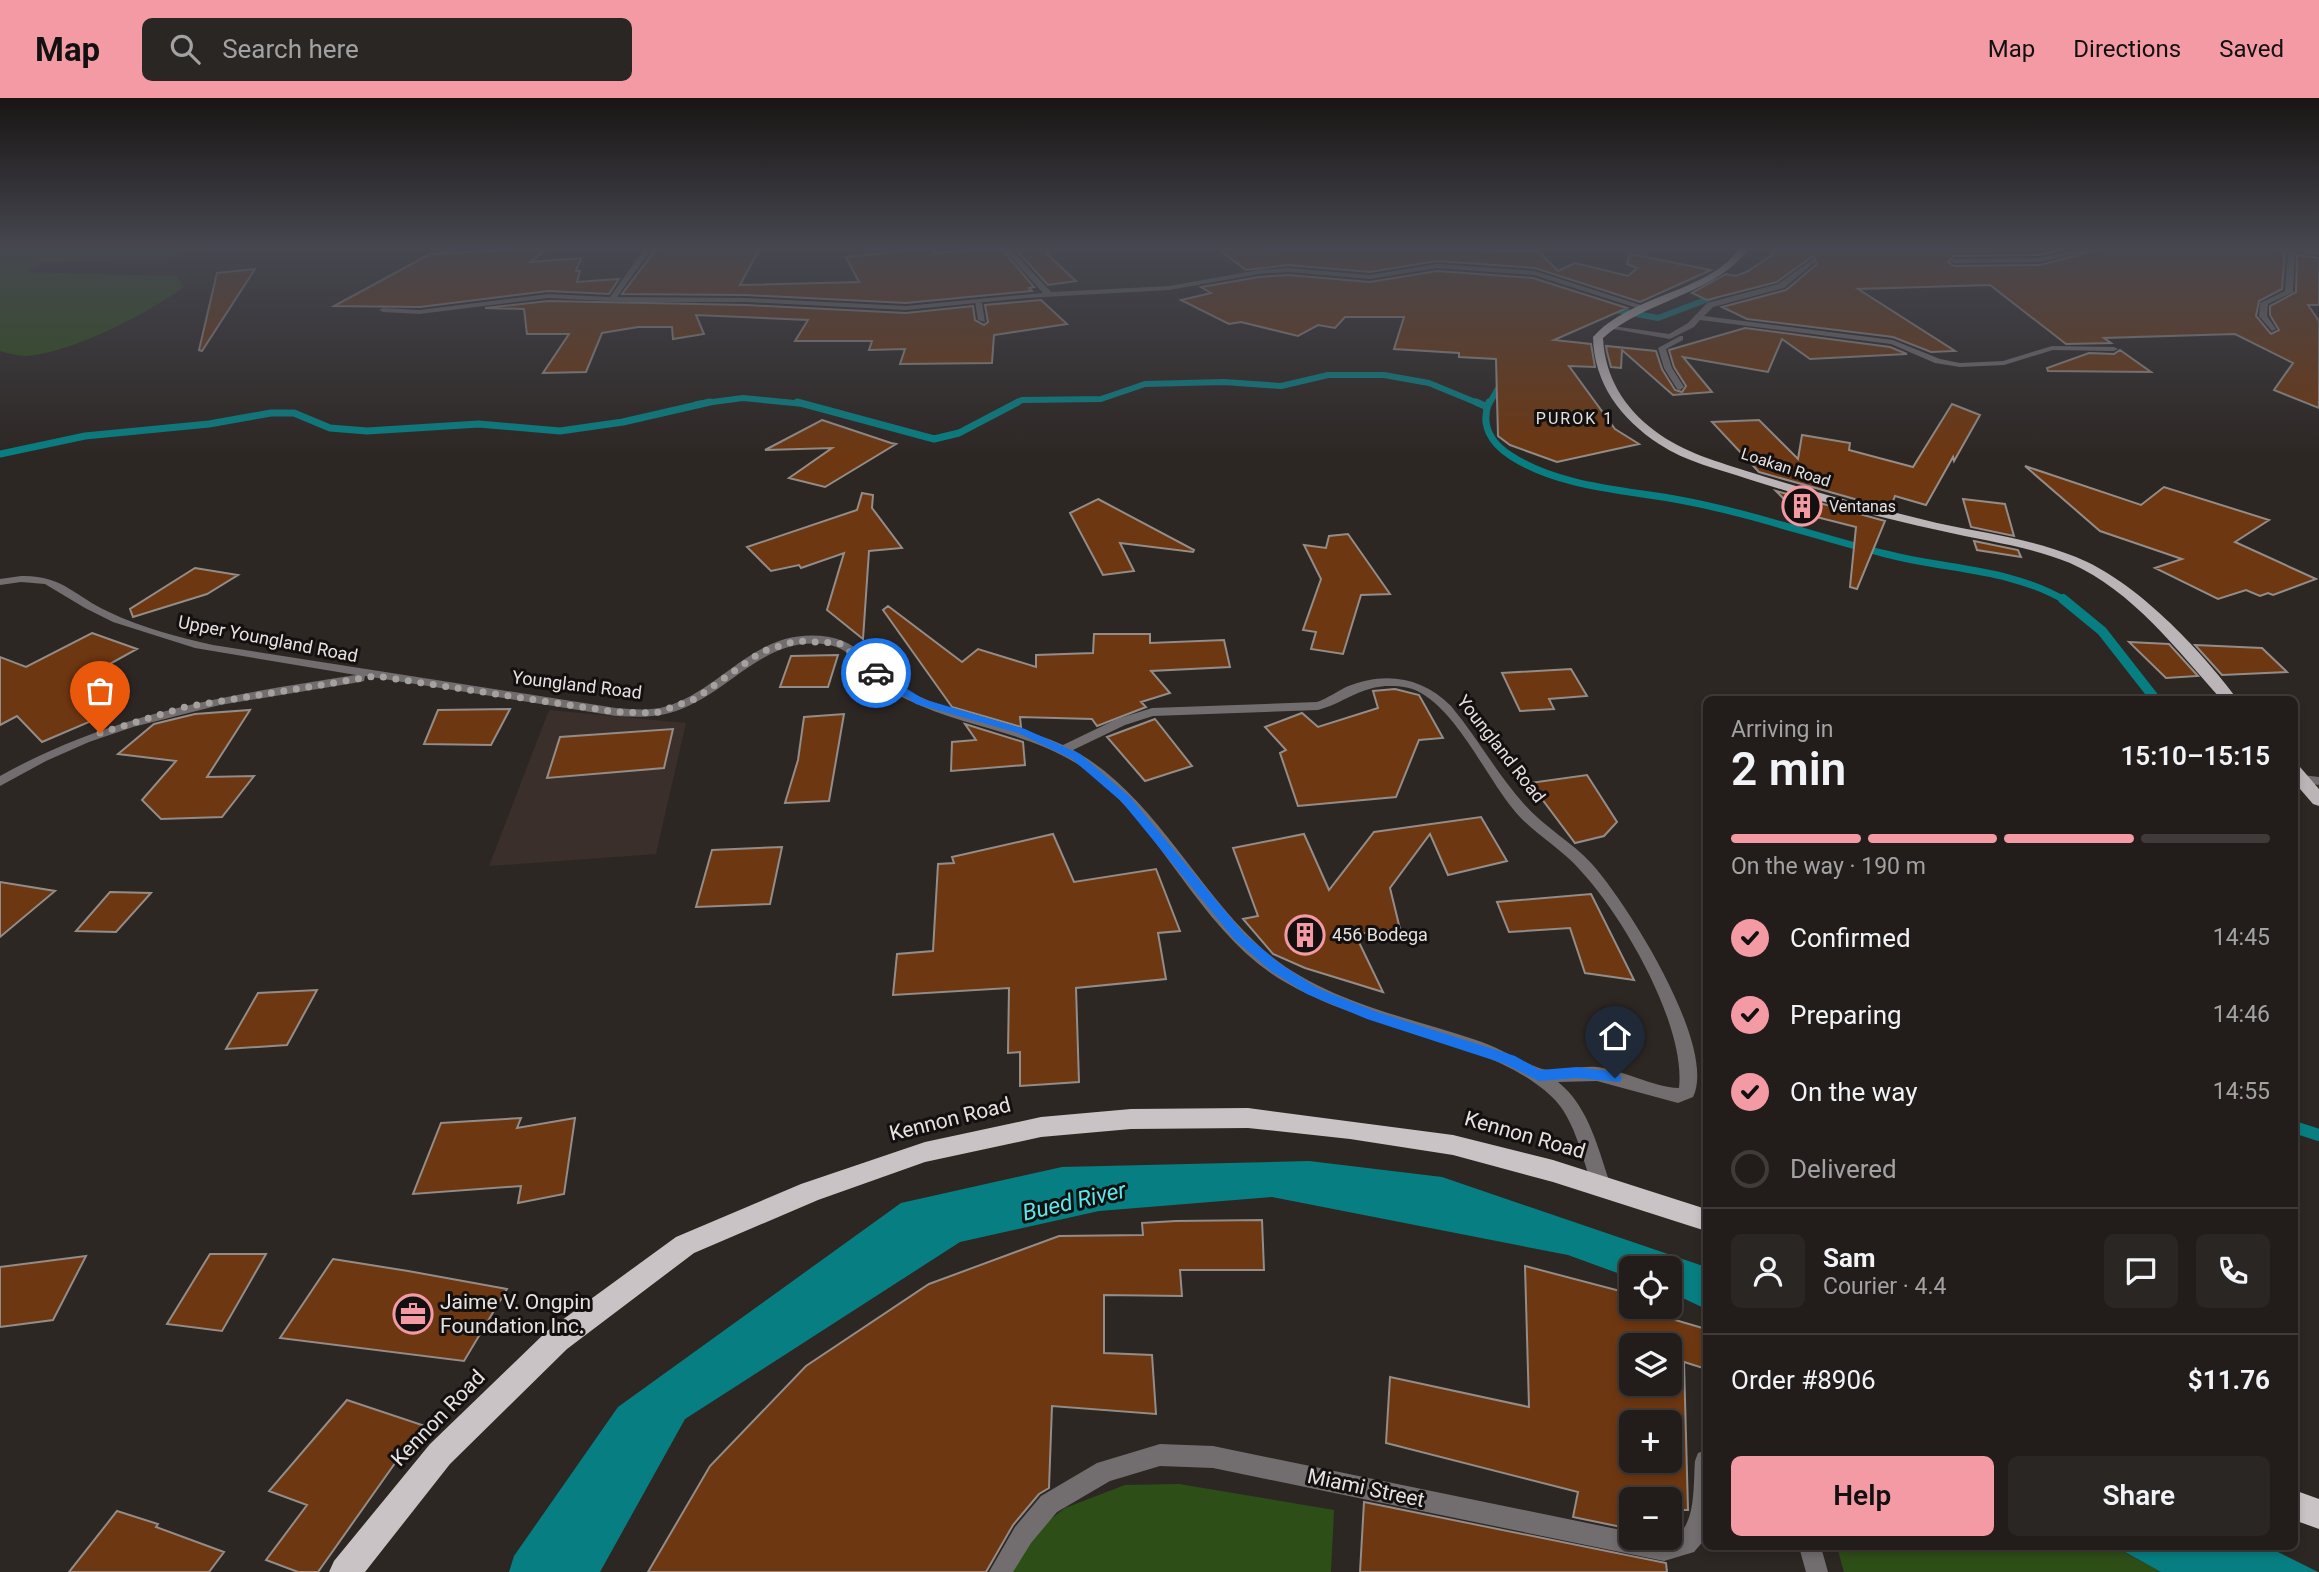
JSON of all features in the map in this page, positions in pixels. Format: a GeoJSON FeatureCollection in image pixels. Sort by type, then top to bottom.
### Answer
{"type":"FeatureCollection","features":[{"type":"Feature","properties":{"kind":"highway","name":"Kennon Road"},"geometry":{"type":"LineString","coordinates":[[345,1572],[439,1454],[557,1340],[685,1245],[810,1192],[926,1152],[1041,1127],[1131,1119],[1248,1118],[1350,1129],[1454,1145],[1553,1171],[1703,1219]]}},
{"type":"Feature","properties":{"kind":"highway"},"geometry":{"type":"LineString","coordinates":[[2298,1506],[2319,1514]]}},
{"type":"Feature","properties":{"kind":"main road"},"geometry":{"type":"LineString","coordinates":[[1611,323],[1624,317]]}},
{"type":"Feature","properties":{"kind":"main road","name":"Loakan Road"},"geometry":{"type":"LineString","coordinates":[[1611,323],[1598,337],[1600,372],[1625,408],[1641,425],[1666,444],[1694,457],[1830,501],[2018,543],[2074,560],[2110,580],[2138,602],[2226,696]]}},
{"type":"Feature","properties":{"kind":"main road"},"geometry":{"type":"LineString","coordinates":[[2305,777],[2319,800]]}},
{"type":"Feature","properties":{"kind":"street"},"geometry":{"type":"LineString","coordinates":[[2264,317],[2272,329]]}},
{"type":"Feature","properties":{"kind":"street"},"geometry":{"type":"LineString","coordinates":[[1611,323],[1670,337],[1699,318],[1893,342],[1938,361],[1960,365],[2004,363],[2052,348],[2114,349]]}},
{"type":"Feature","properties":{"kind":"street"},"geometry":{"type":"LineString","coordinates":[[1680,387],[1668,368],[1662,348],[1689,333],[1691,325]]}},
{"type":"Feature","properties":{"kind":"street","name":"Upper Youngland Road"},"geometry":{"type":"LineString","coordinates":[[0,580],[57,583],[103,613],[159,635],[213,649],[376,676]]}},
{"type":"Feature","properties":{"kind":"street","name":"Youngland Road"},"geometry":{"type":"LineString","coordinates":[[376,676],[616,712],[656,713],[695,699],[761,652],[777,645],[827,641],[848,647],[885,681],[919,701],[1021,731],[1064,749],[1099,774],[1126,799],[1240,937],[1275,968],[1312,991],[1372,1015],[1510,1060],[1539,1076],[1558,1092],[1573,1111],[1603,1189]]}},
{"type":"Feature","properties":{"kind":"street"},"geometry":{"type":"LineString","coordinates":[[0,782],[52,753],[147,717],[237,698],[376,676]]}},
{"type":"Feature","properties":{"kind":"street","name":"Youngland Road"},"geometry":{"type":"LineString","coordinates":[[1064,749],[1121,722],[1152,712],[1318,706],[1329,704],[1356,688],[1386,683],[1408,684],[1428,691],[1481,752],[1519,807],[1586,867],[1622,910],[1652,965],[1680,1031],[1691,1081],[1687,1092],[1678,1096],[1597,1074],[1539,1076]]}},
{"type":"Feature","properties":{"kind":"street","name":"Miami Street"},"geometry":{"type":"LineString","coordinates":[[1000,1572],[1023,1535],[1049,1504],[1105,1471],[1160,1455],[1213,1457],[1664,1550],[1686,1544],[1699,1529],[1703,1490]]}},
{"type":"Feature","properties":{"kind":"street"},"geometry":{"type":"LineString","coordinates":[[1811,1550],[1817,1572]]}},
{"type":"Feature","properties":{"kind":"shaded area"},"geometry":{"type":"Polygon","coordinates":[[[549,710],[686,723],[656,854],[489,866],[549,710]]]}},
{"type":"Feature","properties":{"kind":"green space"},"geometry":{"type":"Polygon","coordinates":[[[0,317],[135,317],[87,340],[45,353],[27,356],[0,351],[0,317]]]}},
{"type":"Feature","properties":{"kind":"green space"},"geometry":{"type":"Polygon","coordinates":[[[1179,1484],[1334,1510],[1331,1572],[1011,1572],[1037,1530],[1065,1508],[1125,1485],[1179,1484]]]}},
{"type":"Feature","properties":{"kind":"green space"},"geometry":{"type":"Polygon","coordinates":[[[1838,1550],[2121,1550],[2161,1572],[1844,1572],[1838,1550]]]}},
{"type":"Feature","properties":{"kind":"water","name":"Bued River"},"geometry":{"type":"Polygon","coordinates":[[[1309,1161],[1442,1177],[1674,1256],[1619,1256],[1619,1274],[1568,1255],[1272,1197],[1099,1211],[960,1242],[685,1419],[600,1572],[509,1572],[514,1556],[618,1407],[901,1203],[1062,1167],[1309,1161]]]}},
{"type":"Feature","properties":{"kind":"water"},"geometry":{"type":"Polygon","coordinates":[[[1682,1259],[1703,1266],[1703,1308],[1682,1298],[1682,1259]]]}},
{"type":"Feature","properties":{"kind":"water"},"geometry":{"type":"Polygon","coordinates":[[[2121,1550],[2274,1550],[2318,1572],[2161,1572],[2121,1550]]]}},
{"type":"Feature","properties":{"kind":"building"},"geometry":{"type":"Polygon","coordinates":[[[207,317],[224,317],[202,351],[199,350],[207,317]]]}},
{"type":"Feature","properties":{"kind":"building"},"geometry":{"type":"Polygon","coordinates":[[[525,317],[697,317],[704,334],[673,339],[672,327],[638,327],[602,333],[586,372],[543,373],[569,334],[527,334],[525,317]]]}},
{"type":"Feature","properties":{"kind":"building"},"geometry":{"type":"Polygon","coordinates":[[[736,317],[975,317],[975,320],[984,325],[988,322],[987,317],[1059,317],[1067,324],[994,335],[992,363],[900,364],[905,349],[869,350],[872,341],[795,341],[808,320],[736,317]]]}},
{"type":"Feature","properties":{"kind":"building"},"geometry":{"type":"Polygon","coordinates":[[[1215,317],[1607,317],[1554,340],[1591,344],[1595,367],[1569,366],[1615,429],[1639,444],[1557,462],[1510,445],[1498,436],[1496,359],[1459,357],[1459,353],[1394,349],[1404,317],[1345,317],[1335,328],[1318,325],[1298,336],[1241,322],[1229,324],[1215,317]]]}},
{"type":"Feature","properties":{"kind":"building"},"geometry":{"type":"Polygon","coordinates":[[[1742,317],[1901,317],[1955,351],[1931,352],[1893,337],[1742,317]]]}},
{"type":"Feature","properties":{"kind":"building"},"geometry":{"type":"Polygon","coordinates":[[[2031,317],[2257,317],[2271,334],[2279,330],[2271,317],[2316,317],[2319,321],[2319,408],[2274,390],[2293,363],[2235,334],[2104,338],[2111,343],[2066,344],[2031,317]]]}},
{"type":"Feature","properties":{"kind":"building"},"geometry":{"type":"Polygon","coordinates":[[[1745,328],[1890,347],[1907,354],[1810,359],[1782,339],[1768,372],[1683,357],[1712,392],[1673,395],[1622,350],[1621,368],[1611,367],[1606,346],[1656,351],[1662,369],[1675,390],[1682,392],[1686,386],[1674,367],[1669,350],[1745,328]]]}},
{"type":"Feature","properties":{"kind":"building"},"geometry":{"type":"Polygon","coordinates":[[[2120,350],[2151,372],[2048,371],[2047,368],[2089,353],[2114,354],[2120,350]]]}},
{"type":"Feature","properties":{"kind":"building"},"geometry":{"type":"Polygon","coordinates":[[[1952,404],[1980,415],[1954,461],[1953,457],[1926,505],[1895,496],[1890,509],[1759,472],[1712,422],[1759,420],[1798,459],[1802,435],[1850,443],[1849,450],[1913,467],[1952,404]]]}},
{"type":"Feature","properties":{"kind":"building"},"geometry":{"type":"Polygon","coordinates":[[[822,420],[896,444],[825,487],[789,478],[832,448],[765,450],[822,420]]]}},
{"type":"Feature","properties":{"kind":"building"},"geometry":{"type":"Polygon","coordinates":[[[2025,466],[2141,505],[2164,487],[2269,520],[2235,542],[2316,579],[2273,595],[2268,593],[2260,596],[2246,590],[2218,599],[2155,568],[2182,559],[2100,531],[2025,466]]]}},
{"type":"Feature","properties":{"kind":"building"},"geometry":{"type":"Polygon","coordinates":[[[1776,491],[1885,521],[1857,589],[1850,587],[1856,527],[1797,512],[1776,491]]]}},
{"type":"Feature","properties":{"kind":"building"},"geometry":{"type":"Polygon","coordinates":[[[862,493],[873,495],[872,508],[902,548],[869,551],[863,639],[827,610],[844,553],[801,568],[799,565],[771,571],[747,547],[857,510],[862,493]]]}},
{"type":"Feature","properties":{"kind":"building"},"geometry":{"type":"Polygon","coordinates":[[[1098,499],[1194,550],[1193,552],[1120,543],[1134,571],[1103,575],[1070,513],[1098,499]]]}},
{"type":"Feature","properties":{"kind":"building"},"geometry":{"type":"Polygon","coordinates":[[[1963,499],[2005,504],[2014,536],[1971,527],[1963,499]]]}},
{"type":"Feature","properties":{"kind":"building"},"geometry":{"type":"Polygon","coordinates":[[[1348,534],[1390,594],[1361,595],[1343,654],[1311,649],[1316,632],[1303,630],[1321,579],[1304,545],[1326,548],[1329,536],[1348,534]]]}},
{"type":"Feature","properties":{"kind":"building"},"geometry":{"type":"Polygon","coordinates":[[[1974,541],[2018,550],[2021,557],[1977,550],[1974,541]]]}},
{"type":"Feature","properties":{"kind":"building"},"geometry":{"type":"Polygon","coordinates":[[[195,568],[238,575],[207,594],[133,617],[130,609],[195,568]]]}},
{"type":"Feature","properties":{"kind":"building"},"geometry":{"type":"Polygon","coordinates":[[[888,606],[962,662],[978,649],[1036,667],[1036,655],[1093,653],[1094,634],[1150,634],[1150,643],[1224,640],[1230,667],[1151,671],[1170,693],[1141,702],[1146,707],[1097,726],[1092,719],[1020,717],[1021,727],[952,707],[883,610],[888,606]]]}},
{"type":"Feature","properties":{"kind":"building"},"geometry":{"type":"Polygon","coordinates":[[[92,633],[137,649],[77,682],[110,713],[42,742],[17,716],[0,725],[0,657],[26,667],[92,633]]]}},
{"type":"Feature","properties":{"kind":"building"},"geometry":{"type":"Polygon","coordinates":[[[2129,642],[2169,644],[2198,676],[2166,678],[2129,642]]]}},
{"type":"Feature","properties":{"kind":"building"},"geometry":{"type":"Polygon","coordinates":[[[2195,645],[2262,648],[2287,672],[2222,675],[2195,645]]]}},
{"type":"Feature","properties":{"kind":"building"},"geometry":{"type":"Polygon","coordinates":[[[838,655],[828,687],[780,687],[791,656],[838,655]]]}},
{"type":"Feature","properties":{"kind":"building"},"geometry":{"type":"Polygon","coordinates":[[[1571,669],[1587,696],[1549,699],[1554,709],[1520,711],[1502,673],[1571,669]]]}},
{"type":"Feature","properties":{"kind":"building"},"geometry":{"type":"Polygon","coordinates":[[[1395,689],[1419,695],[1443,738],[1419,740],[1396,797],[1298,806],[1280,753],[1286,750],[1265,727],[1302,713],[1318,727],[1378,708],[1373,691],[1395,689]]]}},
{"type":"Feature","properties":{"kind":"building"},"geometry":{"type":"Polygon","coordinates":[[[510,709],[491,745],[424,744],[438,710],[510,709]]]}},
{"type":"Feature","properties":{"kind":"building"},"geometry":{"type":"Polygon","coordinates":[[[250,710],[207,777],[254,776],[222,817],[161,819],[142,800],[176,761],[118,754],[154,724],[195,714],[250,710]]]}},
{"type":"Feature","properties":{"kind":"building"},"geometry":{"type":"Polygon","coordinates":[[[844,714],[829,801],[785,803],[798,760],[804,717],[844,714]]]}},
{"type":"Feature","properties":{"kind":"building"},"geometry":{"type":"Polygon","coordinates":[[[1155,719],[1192,766],[1145,781],[1107,737],[1155,719]]]}},
{"type":"Feature","properties":{"kind":"building"},"geometry":{"type":"Polygon","coordinates":[[[965,724],[1023,742],[1025,765],[951,771],[952,742],[976,740],[965,724]]]}},
{"type":"Feature","properties":{"kind":"building"},"geometry":{"type":"Polygon","coordinates":[[[673,729],[664,768],[547,778],[560,737],[673,729]]]}},
{"type":"Feature","properties":{"kind":"building"},"geometry":{"type":"Polygon","coordinates":[[[1587,775],[1617,822],[1604,836],[1575,843],[1530,783],[1587,775]]]}},
{"type":"Feature","properties":{"kind":"building"},"geometry":{"type":"Polygon","coordinates":[[[1481,817],[1507,861],[1448,875],[1430,834],[1390,888],[1400,929],[1355,934],[1383,992],[1305,968],[1273,954],[1243,919],[1258,916],[1233,848],[1304,834],[1329,890],[1374,832],[1481,817]]]}},
{"type":"Feature","properties":{"kind":"building"},"geometry":{"type":"Polygon","coordinates":[[[1053,834],[1074,882],[1156,869],[1180,931],[1158,933],[1166,979],[1076,988],[1079,1082],[1020,1086],[1020,1052],[1008,1053],[1009,988],[893,995],[897,954],[933,951],[938,864],[954,863],[952,857],[1053,834]]]}},
{"type":"Feature","properties":{"kind":"building"},"geometry":{"type":"Polygon","coordinates":[[[782,847],[770,904],[696,907],[712,850],[782,847]]]}},
{"type":"Feature","properties":{"kind":"building"},"geometry":{"type":"Polygon","coordinates":[[[0,882],[55,891],[0,937],[0,882]]]}},
{"type":"Feature","properties":{"kind":"building"},"geometry":{"type":"Polygon","coordinates":[[[110,892],[151,893],[116,932],[76,931],[110,892]]]}},
{"type":"Feature","properties":{"kind":"building"},"geometry":{"type":"Polygon","coordinates":[[[1591,894],[1634,980],[1585,973],[1570,928],[1509,932],[1497,902],[1591,894]]]}},
{"type":"Feature","properties":{"kind":"building"},"geometry":{"type":"Polygon","coordinates":[[[317,990],[287,1045],[226,1049],[258,993],[317,990]]]}},
{"type":"Feature","properties":{"kind":"building"},"geometry":{"type":"Polygon","coordinates":[[[521,1118],[517,1128],[575,1118],[564,1194],[518,1203],[521,1186],[413,1194],[441,1123],[521,1118]]]}},
{"type":"Feature","properties":{"kind":"building"},"geometry":{"type":"Polygon","coordinates":[[[1262,1220],[1264,1270],[1180,1270],[1182,1296],[1104,1295],[1104,1353],[1152,1355],[1156,1414],[1052,1406],[1049,1488],[1039,1494],[1013,1525],[986,1572],[648,1572],[710,1466],[806,1366],[929,1284],[1059,1236],[1143,1235],[1142,1223],[1262,1220]]]}},
{"type":"Feature","properties":{"kind":"building"},"geometry":{"type":"Polygon","coordinates":[[[210,1254],[266,1254],[222,1331],[167,1324],[210,1254]]]}},
{"type":"Feature","properties":{"kind":"building"},"geometry":{"type":"Polygon","coordinates":[[[86,1256],[53,1320],[0,1327],[0,1267],[86,1256]]]}},
{"type":"Feature","properties":{"kind":"building"},"geometry":{"type":"Polygon","coordinates":[[[333,1259],[507,1289],[464,1361],[280,1338],[333,1259]]]}},
{"type":"Feature","properties":{"kind":"building"},"geometry":{"type":"Polygon","coordinates":[[[1525,1266],[1619,1291],[1619,1319],[1672,1319],[1703,1328],[1703,1368],[1684,1362],[1688,1510],[1682,1510],[1682,1487],[1619,1487],[1619,1527],[1573,1517],[1578,1492],[1386,1443],[1390,1377],[1529,1407],[1525,1266]]]}},
{"type":"Feature","properties":{"kind":"building"},"geometry":{"type":"Polygon","coordinates":[[[347,1400],[422,1425],[318,1572],[298,1572],[266,1560],[307,1505],[269,1491],[347,1400]]]}},
{"type":"Feature","properties":{"kind":"building"},"geometry":{"type":"Polygon","coordinates":[[[1364,1502],[1666,1563],[1667,1572],[1360,1572],[1364,1502]]]}},
{"type":"Feature","properties":{"kind":"building"},"geometry":{"type":"Polygon","coordinates":[[[117,1511],[158,1524],[156,1527],[224,1552],[209,1572],[69,1572],[117,1511]]]}},
{"type":"Feature","properties":{"kind":"waterway"},"geometry":{"type":"LineString","coordinates":[[1652,317],[1661,317]]}},
{"type":"Feature","properties":{"kind":"waterway"},"geometry":{"type":"LineString","coordinates":[[1018,402],[1101,399],[1145,384],[1224,382],[1281,386],[1328,375],[1384,375],[1429,383],[1480,404]]}},
{"type":"Feature","properties":{"kind":"waterway"},"geometry":{"type":"LineString","coordinates":[[1489,404],[1503,380]]}},
{"type":"Feature","properties":{"kind":"waterway"},"geometry":{"type":"LineString","coordinates":[[707,403],[743,398],[804,404]]}},
{"type":"Feature","properties":{"kind":"waterway"},"geometry":{"type":"LineString","coordinates":[[797,402],[934,439],[959,433],[1018,402]]}},
{"type":"Feature","properties":{"kind":"waterway"},"geometry":{"type":"LineString","coordinates":[[1014,404],[1018,402]]}},
{"type":"Feature","properties":{"kind":"waterway"},"geometry":{"type":"LineString","coordinates":[[1476,402],[1485,406]]}},
{"type":"Feature","properties":{"kind":"waterway"},"geometry":{"type":"LineString","coordinates":[[1489,402],[1487,426],[1498,445],[1511,456],[1550,475],[1593,486],[1706,505],[1886,554],[2001,576],[2045,590],[2064,600]]}},
{"type":"Feature","properties":{"kind":"waterway"},"geometry":{"type":"LineString","coordinates":[[0,454],[85,436],[209,424],[271,413],[294,413],[330,428],[367,431],[479,424],[560,431],[623,422],[707,403]]}},
{"type":"Feature","properties":{"kind":"waterway"},"geometry":{"type":"LineString","coordinates":[[697,404],[707,403]]}},
{"type":"Feature","properties":{"kind":"waterway"},"geometry":{"type":"LineString","coordinates":[[2064,600],[2102,631],[2153,696]]}},
{"type":"Feature","properties":{"kind":"waterway"},"geometry":{"type":"LineString","coordinates":[[2298,1128],[2319,1135]]}},
{"type":"Feature","properties":{"kind":"way so far"},"geometry":{"type":"LineString","coordinates":[[100,733],[185,707],[376,676],[616,712],[656,713],[674,709],[695,699],[761,652],[796,641],[839,643],[848,647],[876,673]]}},
{"type":"Feature","properties":{"kind":"place","name":"Ventanas"},"geometry":{"type":"Point","coordinates":[1802,506]}},
{"type":"Feature","properties":{"kind":"place","name":"456 Bodega"},"geometry":{"type":"Point","coordinates":[1305,935]}},
{"type":"Feature","properties":{"kind":"place","name":"Jaime V. Ongpin Foundation Inc."},"geometry":{"type":"Point","coordinates":[413,1314]}},
{"type":"Feature","properties":{"kind":"district","name":"PUROK 1"},"geometry":{"type":"Point","coordinates":[1575,418]}},
{"type":"Feature","properties":{"kind":"route"},"geometry":{"type":"LineString","coordinates":[[876,673],[901,692],[919,701],[942,710],[1021,731],[1076,756],[1126,799],[1240,937],[1275,968],[1312,991],[1372,1015],[1510,1060],[1539,1076],[1577,1073],[1615,1078]]}}]}
